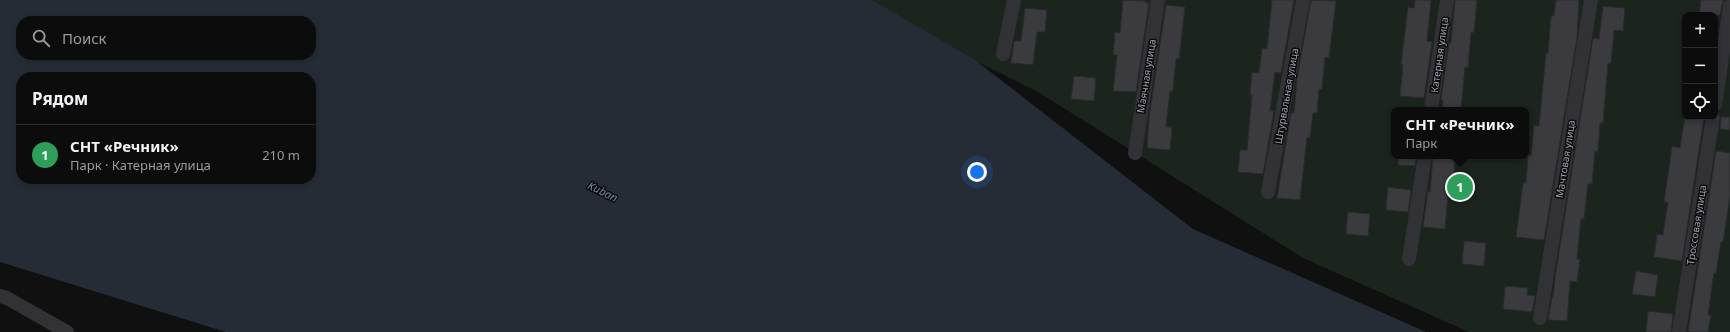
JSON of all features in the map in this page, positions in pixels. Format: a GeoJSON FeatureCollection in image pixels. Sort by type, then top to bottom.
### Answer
{"type":"FeatureCollection","features":[{"type":"Feature","properties":{"kind":"street"},"geometry":{"type":"LineString","coordinates":[[1003,54],[1014,0]]}},
{"type":"Feature","properties":{"kind":"street","name":"Маячная улица"},"geometry":{"type":"LineString","coordinates":[[1135,153],[1158,0]]}},
{"type":"Feature","properties":{"kind":"street","name":"Штурвальная улица"},"geometry":{"type":"LineString","coordinates":[[1268,192],[1303,0]]}},
{"type":"Feature","properties":{"kind":"street","name":"Катерная улица"},"geometry":{"type":"LineString","coordinates":[[1432,107],[1447,0]]}},
{"type":"Feature","properties":{"kind":"street","name":"Мачтовая улица"},"geometry":{"type":"LineString","coordinates":[[1540,318],[1591,0]]}},
{"type":"Feature","properties":{"kind":"street"},"geometry":{"type":"LineString","coordinates":[[1718,85],[1730,6]]}},
{"type":"Feature","properties":{"kind":"street","name":"Троссовая улица"},"geometry":{"type":"LineString","coordinates":[[1679,332],[1713,120]]}},
{"type":"Feature","properties":{"kind":"street"},"geometry":{"type":"LineString","coordinates":[[1409,259],[1424,159]]}},
{"type":"Feature","properties":{"kind":"street"},"geometry":{"type":"LineString","coordinates":[[0,296],[7,298],[67,332]]}},
{"type":"Feature","properties":{"kind":"shaded area"},"geometry":{"type":"Polygon","coordinates":[[[852,0],[1730,0],[1730,332],[1469,332],[1303,258],[1038,92],[852,0]]]}},
{"type":"Feature","properties":{"kind":"water","name":"Kuban"},"geometry":{"type":"Polygon","coordinates":[[[0,0],[872,0],[975,60],[1193,229],[1426,332],[226,332],[0,262],[0,0]]]}},
{"type":"Feature","properties":{"kind":"building"},"geometry":{"type":"Polygon","coordinates":[[[1123,0],[1146,1],[1145,3],[1149,3],[1136,92],[1113,91],[1117,55],[1113,55],[1115,32],[1120,33],[1123,0]]]}},
{"type":"Feature","properties":{"kind":"building"},"geometry":{"type":"Polygon","coordinates":[[[1272,0],[1294,0],[1281,73],[1275,72],[1270,111],[1274,111],[1263,174],[1238,172],[1240,150],[1247,150],[1252,95],[1250,95],[1252,72],[1259,73],[1262,48],[1267,49],[1272,0]]]}},
{"type":"Feature","properties":{"kind":"building"},"geometry":{"type":"Polygon","coordinates":[[[1311,0],[1336,1],[1329,58],[1325,57],[1322,89],[1319,89],[1317,113],[1313,113],[1310,138],[1307,137],[1300,200],[1277,198],[1291,113],[1294,113],[1297,79],[1311,0]]]}},
{"type":"Feature","properties":{"kind":"building"},"geometry":{"type":"Polygon","coordinates":[[[1415,0],[1431,0],[1427,41],[1432,42],[1424,98],[1400,96],[1403,64],[1401,64],[1408,7],[1414,8],[1415,0]]]}},
{"type":"Feature","properties":{"kind":"building"},"geometry":{"type":"Polygon","coordinates":[[[1455,0],[1477,0],[1474,33],[1471,32],[1468,68],[1465,67],[1461,107],[1442,107],[1443,100],[1441,100],[1449,43],[1451,43],[1455,0]]]}},
{"type":"Feature","properties":{"kind":"building"},"geometry":{"type":"Polygon","coordinates":[[[1556,0],[1579,0],[1577,37],[1544,240],[1516,237],[1523,183],[1526,183],[1528,159],[1529,159],[1529,155],[1531,156],[1534,125],[1539,126],[1551,16],[1554,16],[1556,0]]]}},
{"type":"Feature","properties":{"kind":"building"},"geometry":{"type":"Polygon","coordinates":[[[1701,0],[1724,0],[1720,15],[1718,15],[1718,12],[1699,12],[1701,0]]]}},
{"type":"Feature","properties":{"kind":"building"},"geometry":{"type":"Polygon","coordinates":[[[1166,5],[1185,7],[1179,59],[1176,58],[1173,91],[1170,91],[1166,127],[1172,127],[1170,150],[1147,148],[1149,118],[1166,5]]]}},
{"type":"Feature","properties":{"kind":"building"},"geometry":{"type":"Polygon","coordinates":[[[1603,6],[1625,8],[1623,31],[1614,30],[1611,63],[1608,63],[1603,123],[1600,123],[1598,152],[1595,151],[1592,184],[1588,184],[1584,219],[1581,219],[1577,259],[1580,259],[1577,282],[1570,281],[1567,321],[1548,320],[1553,297],[1593,38],[1599,39],[1603,6]]]}},
{"type":"Feature","properties":{"kind":"building"},"geometry":{"type":"Polygon","coordinates":[[[1025,8],[1047,10],[1045,32],[1037,32],[1033,65],[1011,63],[1014,41],[1021,41],[1025,8]]]}},
{"type":"Feature","properties":{"kind":"building"},"geometry":{"type":"Polygon","coordinates":[[[1074,76],[1096,78],[1094,101],[1071,99],[1074,76]]]}},
{"type":"Feature","properties":{"kind":"building"},"geometry":{"type":"Polygon","coordinates":[[[1721,117],[1730,117],[1730,130],[1720,129],[1721,117]]]}},
{"type":"Feature","properties":{"kind":"building"},"geometry":{"type":"Polygon","coordinates":[[[1685,120],[1704,120],[1682,261],[1654,257],[1657,234],[1663,235],[1668,202],[1664,202],[1672,146],[1680,148],[1685,120]]]}},
{"type":"Feature","properties":{"kind":"building"},"geometry":{"type":"Polygon","coordinates":[[[1716,151],[1730,153],[1730,197],[1723,242],[1721,242],[1716,273],[1714,273],[1708,315],[1711,315],[1708,332],[1688,332],[1716,151]]]}},
{"type":"Feature","properties":{"kind":"building"},"geometry":{"type":"Polygon","coordinates":[[[1398,159],[1416,159],[1415,166],[1398,165],[1398,159]]]}},
{"type":"Feature","properties":{"kind":"building"},"geometry":{"type":"Polygon","coordinates":[[[1433,159],[1455,159],[1453,195],[1448,194],[1445,229],[1423,227],[1428,191],[1430,192],[1433,159]]]}},
{"type":"Feature","properties":{"kind":"building"},"geometry":{"type":"Polygon","coordinates":[[[1388,187],[1411,190],[1408,212],[1386,210],[1388,187]]]}},
{"type":"Feature","properties":{"kind":"building"},"geometry":{"type":"Polygon","coordinates":[[[1348,212],[1370,214],[1368,236],[1346,234],[1348,212]]]}},
{"type":"Feature","properties":{"kind":"building"},"geometry":{"type":"Polygon","coordinates":[[[1464,241],[1486,243],[1484,266],[1462,264],[1464,241]]]}},
{"type":"Feature","properties":{"kind":"building"},"geometry":{"type":"Polygon","coordinates":[[[1636,271],[1658,275],[1655,297],[1632,294],[1636,271]]]}},
{"type":"Feature","properties":{"kind":"building"},"geometry":{"type":"Polygon","coordinates":[[[1505,286],[1528,288],[1527,295],[1535,296],[1532,312],[1503,309],[1505,286]]]}},
{"type":"Feature","properties":{"kind":"building"},"geometry":{"type":"Polygon","coordinates":[[[1648,311],[1673,314],[1671,332],[1646,332],[1648,311]]]}},
{"type":"Feature","properties":{"kind":"place","name":"СНТ «Речник»"},"geometry":{"type":"Point","coordinates":[1460,187]}}]}
